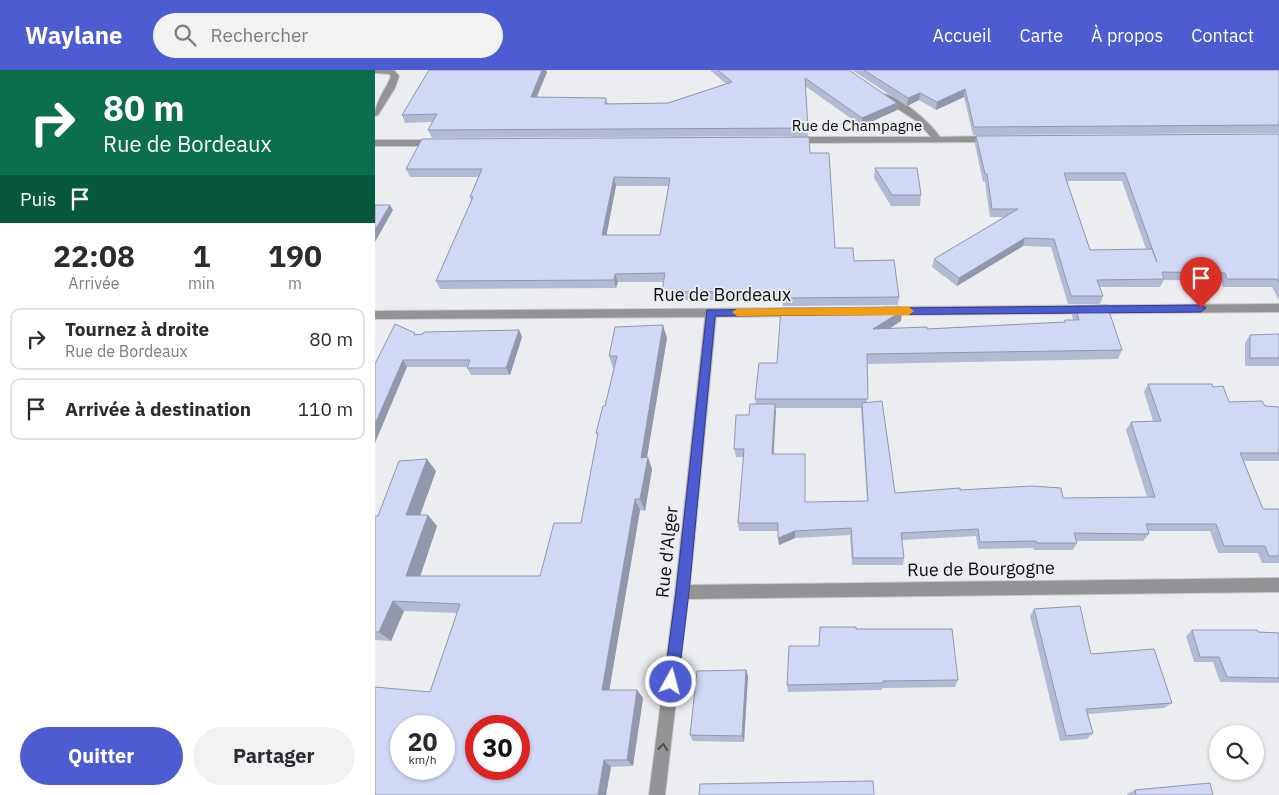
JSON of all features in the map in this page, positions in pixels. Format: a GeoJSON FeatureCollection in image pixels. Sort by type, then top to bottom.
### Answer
{"type":"FeatureCollection","features":[{"type":"Feature","properties":{"kind":"street"},"geometry":{"type":"LineString","coordinates":[[375,71],[391,72],[395,76],[391,88],[375,113]]}},
{"type":"Feature","properties":{"kind":"street"},"geometry":{"type":"LineString","coordinates":[[876,91],[923,122],[932,130],[937,139]]}},
{"type":"Feature","properties":{"kind":"street","name":"Rue de Champagne"},"geometry":{"type":"LineString","coordinates":[[783,140],[1007,139]]}},
{"type":"Feature","properties":{"kind":"street"},"geometry":{"type":"LineString","coordinates":[[375,143],[447,143]]}},
{"type":"Feature","properties":{"kind":"street"},"geometry":{"type":"LineString","coordinates":[[870,311],[1279,308]]}},
{"type":"Feature","properties":{"kind":"street","name":"Rue de Bordeaux"},"geometry":{"type":"LineString","coordinates":[[375,315],[811,312]]}},
{"type":"Feature","properties":{"kind":"street","name":"Rue d'Alger"},"geometry":{"type":"LineString","coordinates":[[657,795],[683,592],[711,313]]}},
{"type":"Feature","properties":{"kind":"street","name":"Rue de Bourgogne"},"geometry":{"type":"LineString","coordinates":[[683,592],[1279,585]]}},
{"type":"Feature","properties":{"kind":"building"},"geometry":{"type":"Polygon","coordinates":[[[429,70],[542,70],[531,97],[606,98],[605,104],[668,103],[732,82],[718,70],[849,70],[897,103],[862,118],[805,78],[808,128],[428,130],[437,114],[402,115],[429,70]]]}},
{"type":"Feature","properties":{"kind":"building"},"geometry":{"type":"Polygon","coordinates":[[[864,70],[1279,70],[1279,125],[974,127],[965,89],[937,102],[920,93],[908,98],[864,70]]]}},
{"type":"Feature","properties":{"kind":"building"},"geometry":{"type":"Polygon","coordinates":[[[1279,134],[1279,282],[1277,279],[1227,279],[1225,273],[1162,272],[1164,279],[1097,280],[1103,296],[1071,296],[1054,239],[1025,238],[959,278],[934,259],[1018,209],[992,209],[987,174],[985,174],[976,136],[1279,134]],[[1064,173],[1090,250],[1152,249],[1157,262],[1125,173],[1064,173]]]}},
{"type":"Feature","properties":{"kind":"building"},"geometry":{"type":"Polygon","coordinates":[[[809,137],[810,153],[829,153],[835,248],[853,248],[854,261],[894,260],[899,297],[782,298],[783,291],[662,292],[665,273],[615,274],[614,280],[436,281],[473,197],[470,197],[482,169],[406,169],[422,139],[809,137]],[[614,177],[602,235],[660,235],[670,178],[614,177]]]}},
{"type":"Feature","properties":{"kind":"building"},"geometry":{"type":"Polygon","coordinates":[[[875,168],[917,168],[921,195],[892,195],[875,168]]]}},
{"type":"Feature","properties":{"kind":"building"},"geometry":{"type":"Polygon","coordinates":[[[375,205],[390,205],[375,230],[375,205]]]}},
{"type":"Feature","properties":{"kind":"building"},"geometry":{"type":"Polygon","coordinates":[[[1107,305],[1122,350],[867,354],[868,399],[755,399],[759,363],[777,363],[781,308],[901,307],[902,311],[873,329],[927,327],[927,329],[1065,322],[1065,320],[1079,320],[1075,306],[1107,305]]]}},
{"type":"Feature","properties":{"kind":"building"},"geometry":{"type":"Polygon","coordinates":[[[395,324],[415,333],[414,335],[423,334],[424,332],[519,330],[506,368],[467,368],[470,360],[403,360],[375,424],[375,364],[395,324]]]}},
{"type":"Feature","properties":{"kind":"building"},"geometry":{"type":"Polygon","coordinates":[[[663,325],[641,458],[648,457],[640,499],[635,499],[602,690],[637,690],[627,760],[604,760],[598,795],[375,795],[375,687],[430,692],[460,604],[393,601],[379,632],[375,632],[375,516],[378,516],[399,461],[427,459],[406,515],[428,515],[406,576],[540,576],[554,523],[581,523],[598,433],[596,433],[603,406],[605,406],[617,356],[609,356],[615,327],[663,325]]]}},
{"type":"Feature","properties":{"kind":"building"},"geometry":{"type":"Polygon","coordinates":[[[1279,334],[1279,358],[1250,358],[1250,335],[1279,334]]]}},
{"type":"Feature","properties":{"kind":"building"},"geometry":{"type":"Polygon","coordinates":[[[1148,384],[1212,384],[1213,387],[1223,386],[1229,402],[1262,401],[1265,406],[1279,407],[1279,453],[1240,453],[1263,509],[1279,509],[1279,556],[1269,556],[1265,546],[1224,546],[1216,524],[1146,524],[1149,534],[1074,533],[1077,543],[1037,543],[1036,541],[980,542],[978,529],[901,533],[904,558],[853,558],[851,528],[795,531],[778,538],[778,523],[738,523],[744,449],[734,449],[736,415],[749,415],[750,404],[775,404],[772,454],[805,454],[805,502],[868,501],[862,403],[882,401],[895,493],[960,488],[960,490],[1031,486],[1061,488],[1063,498],[1155,497],[1131,422],[1161,421],[1148,384]]]}},
{"type":"Feature","properties":{"kind":"building"},"geometry":{"type":"Polygon","coordinates":[[[1080,606],[1091,654],[1154,649],[1172,703],[1086,709],[1093,733],[1066,736],[1034,609],[1080,606]]]}},
{"type":"Feature","properties":{"kind":"building"},"geometry":{"type":"Polygon","coordinates":[[[820,627],[952,629],[958,680],[787,685],[789,646],[819,646],[820,627]]]}},
{"type":"Feature","properties":{"kind":"building"},"geometry":{"type":"Polygon","coordinates":[[[1192,630],[1257,630],[1258,632],[1279,633],[1279,678],[1227,677],[1219,657],[1200,657],[1192,630]]]}},
{"type":"Feature","properties":{"kind":"building"},"geometry":{"type":"Polygon","coordinates":[[[746,670],[742,736],[690,735],[697,671],[746,670]]]}},
{"type":"Feature","properties":{"kind":"building"},"geometry":{"type":"Polygon","coordinates":[[[873,781],[874,795],[699,795],[700,784],[873,781]]]}},
{"type":"Feature","properties":{"kind":"building"},"geometry":{"type":"Polygon","coordinates":[[[1210,783],[1213,795],[1136,795],[1135,790],[1210,783]]]}},
{"type":"Feature","properties":{"kind":"slow traffic"},"geometry":{"type":"LineString","coordinates":[[737,312],[909,311]]}},
{"type":"Feature","properties":{"kind":"route"},"geometry":{"type":"LineString","coordinates":[[671,682],[683,592],[711,313],[1201,308]]}}]}
